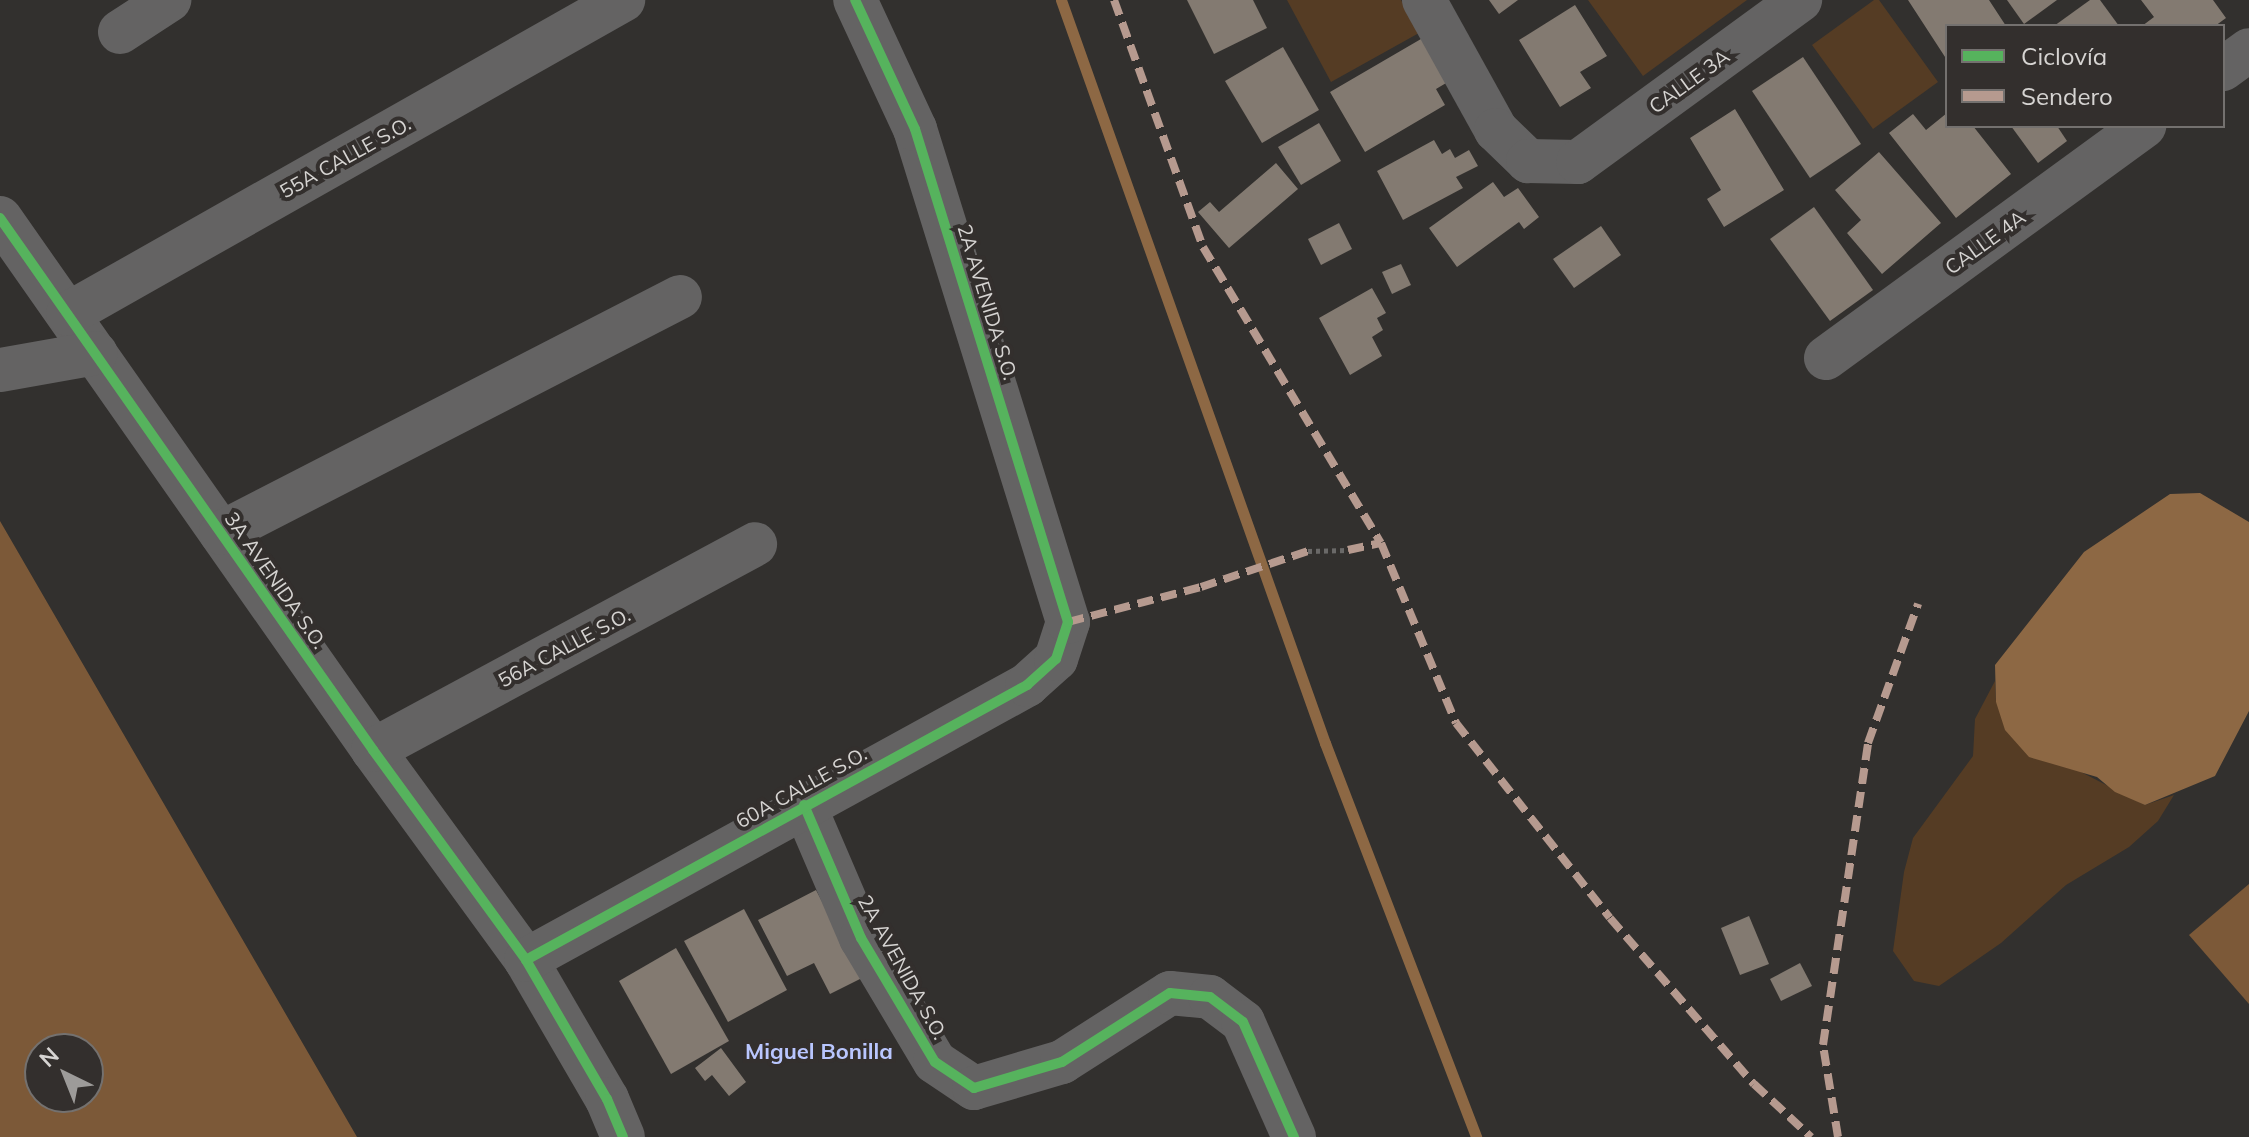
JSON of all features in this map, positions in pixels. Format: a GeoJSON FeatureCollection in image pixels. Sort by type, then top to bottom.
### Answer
{"type":"FeatureCollection","features":[{"type":"Feature","properties":{"kind":"street"},"geometry":{"type":"LineString","coordinates":[[120,32],[169,0]]}},
{"type":"Feature","properties":{"kind":"street","name":"55A CALLE S.O."},"geometry":{"type":"LineString","coordinates":[[68,314],[623,0]]}},
{"type":"Feature","properties":{"kind":"street","name":"2A AVENIDA S.O."},"geometry":{"type":"LineString","coordinates":[[855,0],[915,129],[1068,622]]}},
{"type":"Feature","properties":{"kind":"street","name":"CALLE 3A"},"geometry":{"type":"LineString","coordinates":[[1424,0],[1496,130],[1528,161],[1578,162],[1800,0]]}},
{"type":"Feature","properties":{"kind":"street"},"geometry":{"type":"LineString","coordinates":[[2225,68],[2249,50]]}},
{"type":"Feature","properties":{"kind":"street","name":"CALLE 4A"},"geometry":{"type":"LineString","coordinates":[[1826,358],[2141,128]]}},
{"type":"Feature","properties":{"kind":"street","name":"3A AVENIDA S.O."},"geometry":{"type":"LineString","coordinates":[[0,218],[373,750],[526,960],[607,1099],[623,1137]]}},
{"type":"Feature","properties":{"kind":"street"},"geometry":{"type":"LineString","coordinates":[[221,533],[680,297]]}},
{"type":"Feature","properties":{"kind":"street"},"geometry":{"type":"LineString","coordinates":[[0,370],[96,353]]}},
{"type":"Feature","properties":{"kind":"street","name":"56A CALLE S.O."},"geometry":{"type":"LineString","coordinates":[[373,750],[755,544]]}},
{"type":"Feature","properties":{"kind":"street","name":"60A CALLE S.O."},"geometry":{"type":"LineString","coordinates":[[526,960],[1027,685],[1056,659],[1068,622]]}},
{"type":"Feature","properties":{"kind":"street","name":"2A AVENIDA S.O."},"geometry":{"type":"LineString","coordinates":[[804,805],[861,938],[935,1062],[974,1088],[1062,1062],[1170,993],[1210,997],[1243,1022],[1294,1137]]}},
{"type":"Feature","properties":{"kind":"path"},"geometry":{"type":"LineString","coordinates":[[1308,551],[1348,550]]}},
{"type":"Feature","properties":{"kind":"shaded area"},"geometry":{"type":"Polygon","coordinates":[[[1287,0],[1401,0],[1419,33],[1331,82],[1287,0]]]}},
{"type":"Feature","properties":{"kind":"shaded area"},"geometry":{"type":"Polygon","coordinates":[[[1588,0],[1747,0],[1643,76],[1588,0]]]}},
{"type":"Feature","properties":{"kind":"shaded area"},"geometry":{"type":"Polygon","coordinates":[[[1874,0],[1879,0],[1938,82],[1873,129],[1812,45],[1874,0]]]}},
{"type":"Feature","properties":{"kind":"shaded area"},"geometry":{"type":"Polygon","coordinates":[[[2200,493],[2249,522],[2249,711],[2215,776],[2145,805],[2115,792],[2097,777],[2029,757],[2005,730],[1996,702],[1995,665],[2084,552],[2170,494],[2200,493]]]}},
{"type":"Feature","properties":{"kind":"shaded area"},"geometry":{"type":"Polygon","coordinates":[[[0,521],[357,1137],[0,1137],[0,521]]]}},
{"type":"Feature","properties":{"kind":"shaded area"},"geometry":{"type":"Polygon","coordinates":[[[1995,681],[1996,702],[2081,772],[2145,805],[2174,795],[2158,821],[2129,847],[2066,885],[2001,943],[1939,986],[1914,981],[1893,951],[1904,872],[1913,838],[1973,756],[1975,719],[1995,681]]]}},
{"type":"Feature","properties":{"kind":"shaded area"},"geometry":{"type":"Polygon","coordinates":[[[2249,884],[2249,1004],[2189,935],[2249,884]]]}},
{"type":"Feature","properties":{"kind":"building"},"geometry":{"type":"Polygon","coordinates":[[[1187,0],[1253,0],[1267,28],[1214,54],[1187,0]]]}},
{"type":"Feature","properties":{"kind":"building"},"geometry":{"type":"Polygon","coordinates":[[[1489,0],[1518,0],[1499,14],[1489,0]]]}},
{"type":"Feature","properties":{"kind":"building"},"geometry":{"type":"Polygon","coordinates":[[[1908,0],[1989,0],[2005,24],[1945,24],[1945,57],[1908,0]]]}},
{"type":"Feature","properties":{"kind":"building"},"geometry":{"type":"Polygon","coordinates":[[[2007,0],[2057,0],[2024,24],[2007,0]]]}},
{"type":"Feature","properties":{"kind":"building"},"geometry":{"type":"Polygon","coordinates":[[[2090,0],[2100,0],[2118,24],[2057,24],[2090,0]]]}},
{"type":"Feature","properties":{"kind":"building"},"geometry":{"type":"Polygon","coordinates":[[[2141,0],[2213,0],[2226,18],[2218,24],[2145,24],[2154,17],[2141,0]]]}},
{"type":"Feature","properties":{"kind":"building"},"geometry":{"type":"Polygon","coordinates":[[[1575,5],[1607,56],[1580,72],[1591,88],[1560,107],[1519,40],[1575,5]]]}},
{"type":"Feature","properties":{"kind":"building"},"geometry":{"type":"Polygon","coordinates":[[[1433,32],[1458,76],[1436,89],[1445,105],[1365,152],[1330,92],[1433,32]]]}},
{"type":"Feature","properties":{"kind":"building"},"geometry":{"type":"Polygon","coordinates":[[[1283,47],[1319,110],[1262,143],[1225,81],[1283,47]]]}},
{"type":"Feature","properties":{"kind":"building"},"geometry":{"type":"Polygon","coordinates":[[[1803,57],[1861,144],[1810,178],[1752,91],[1803,57]]]}},
{"type":"Feature","properties":{"kind":"building"},"geometry":{"type":"Polygon","coordinates":[[[1735,109],[1784,190],[1724,227],[1707,199],[1721,190],[1690,138],[1735,109]]]}},
{"type":"Feature","properties":{"kind":"building"},"geometry":{"type":"Polygon","coordinates":[[[1913,114],[1926,130],[1945,115],[1945,128],[1975,128],[2011,174],[1956,218],[1889,133],[1913,114]]]}},
{"type":"Feature","properties":{"kind":"building"},"geometry":{"type":"Polygon","coordinates":[[[1319,123],[1341,161],[1301,185],[1278,147],[1319,123]]]}},
{"type":"Feature","properties":{"kind":"building"},"geometry":{"type":"Polygon","coordinates":[[[2012,128],[2058,128],[2067,141],[2038,163],[2012,128]]]}},
{"type":"Feature","properties":{"kind":"building"},"geometry":{"type":"Polygon","coordinates":[[[1434,140],[1442,154],[1450,149],[1455,158],[1469,150],[1478,166],[1456,177],[1463,188],[1403,220],[1377,171],[1434,140]]]}},
{"type":"Feature","properties":{"kind":"building"},"geometry":{"type":"Polygon","coordinates":[[[1879,152],[1941,223],[1882,274],[1847,233],[1861,220],[1835,190],[1879,152]]]}},
{"type":"Feature","properties":{"kind":"building"},"geometry":{"type":"Polygon","coordinates":[[[1276,163],[1298,189],[1229,248],[1198,212],[1210,202],[1219,212],[1276,163]]]}},
{"type":"Feature","properties":{"kind":"building"},"geometry":{"type":"Polygon","coordinates":[[[1493,182],[1504,197],[1518,188],[1539,217],[1524,229],[1519,222],[1457,267],[1429,228],[1493,182]]]}},
{"type":"Feature","properties":{"kind":"building"},"geometry":{"type":"Polygon","coordinates":[[[1814,207],[1873,290],[1830,321],[1770,239],[1814,207]]]}},
{"type":"Feature","properties":{"kind":"building"},"geometry":{"type":"Polygon","coordinates":[[[1339,223],[1352,249],[1321,265],[1308,239],[1339,223]]]}},
{"type":"Feature","properties":{"kind":"building"},"geometry":{"type":"Polygon","coordinates":[[[1601,226],[1621,255],[1574,288],[1553,259],[1601,226]]]}},
{"type":"Feature","properties":{"kind":"building"},"geometry":{"type":"Polygon","coordinates":[[[1401,264],[1411,285],[1392,294],[1382,272],[1401,264]]]}},
{"type":"Feature","properties":{"kind":"building"},"geometry":{"type":"Polygon","coordinates":[[[1372,288],[1386,313],[1377,318],[1383,330],[1372,337],[1382,356],[1350,375],[1319,318],[1372,288]]]}},
{"type":"Feature","properties":{"kind":"building"},"geometry":{"type":"Polygon","coordinates":[[[816,890],[862,978],[830,994],[814,963],[787,976],[758,920],[816,890]]]}},
{"type":"Feature","properties":{"kind":"building"},"geometry":{"type":"Polygon","coordinates":[[[744,909],[787,990],[728,1022],[684,941],[744,909]]]}},
{"type":"Feature","properties":{"kind":"building"},"geometry":{"type":"Polygon","coordinates":[[[1749,916],[1769,964],[1740,975],[1721,928],[1749,916]]]}},
{"type":"Feature","properties":{"kind":"building"},"geometry":{"type":"Polygon","coordinates":[[[676,948],[729,1041],[671,1074],[619,981],[676,948]]]}},
{"type":"Feature","properties":{"kind":"building"},"geometry":{"type":"Polygon","coordinates":[[[1800,963],[1812,986],[1781,1001],[1770,979],[1800,963]]]}},
{"type":"Feature","properties":{"kind":"building"},"geometry":{"type":"Polygon","coordinates":[[[721,1048],[746,1082],[729,1096],[712,1075],[705,1081],[695,1068],[721,1048]]]}},
{"type":"Feature","properties":{"kind":"waterway"},"geometry":{"type":"LineString","coordinates":[[1061,0],[1325,743],[1476,1137]]}},
{"type":"Feature","properties":{"kind":"marked path"},"geometry":{"type":"LineString","coordinates":[[1114,0],[1203,247],[1381,543],[1456,723],[1610,918],[1754,1084],[1811,1137]]}},
{"type":"Feature","properties":{"kind":"marked path"},"geometry":{"type":"LineString","coordinates":[[1348,550],[1381,543]]}},
{"type":"Feature","properties":{"kind":"marked path"},"geometry":{"type":"LineString","coordinates":[[1068,622],[1201,587],[1308,551]]}},
{"type":"Feature","properties":{"kind":"marked path"},"geometry":{"type":"LineString","coordinates":[[1838,1137],[1823,1045],[1868,743],[1918,604]]}},
{"type":"Feature","properties":{"kind":"cycle path"},"geometry":{"type":"LineString","coordinates":[[526,960],[1027,685],[1056,659],[1068,622],[915,129],[855,0]]}},
{"type":"Feature","properties":{"kind":"cycle path"},"geometry":{"type":"LineString","coordinates":[[0,218],[373,750],[526,960],[607,1099],[623,1137]]}},
{"type":"Feature","properties":{"kind":"cycle path"},"geometry":{"type":"LineString","coordinates":[[804,805],[861,938],[935,1062],[974,1088],[1062,1062],[1170,993],[1210,997],[1243,1022],[1294,1137]]}},
{"type":"Feature","properties":{"kind":"district","name":"Miguel Bonilla"},"geometry":{"type":"Point","coordinates":[819,1052]}}]}
